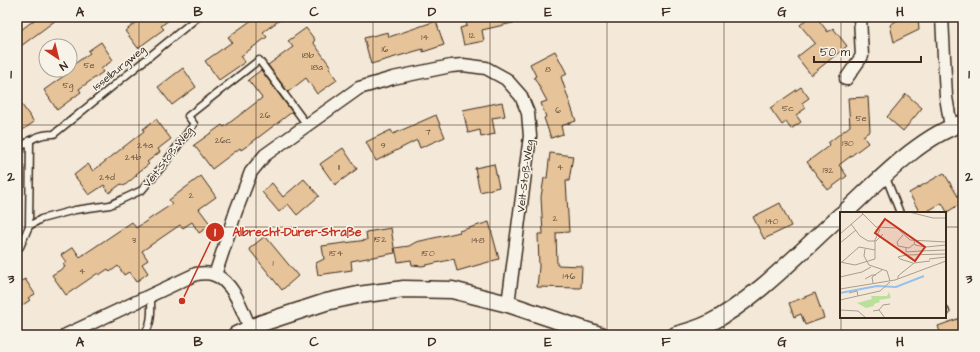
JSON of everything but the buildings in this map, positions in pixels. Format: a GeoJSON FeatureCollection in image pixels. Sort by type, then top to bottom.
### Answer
{"type":"FeatureCollection","features":[{"type":"Feature","properties":{"kind":"street"},"geometry":{"type":"LineString","coordinates":[[846,79],[862,56],[860,17]]}},
{"type":"Feature","properties":{"kind":"street"},"geometry":{"type":"LineString","coordinates":[[845,212],[917,148],[957,125],[946,97],[942,17]]}},
{"type":"Feature","properties":{"kind":"street","name":"Veit-Stoß-Weg"},"geometry":{"type":"LineString","coordinates":[[215,275],[250,172],[265,155],[359,88],[393,78],[463,65],[486,68],[506,79],[521,96],[528,113],[530,136],[508,304]]}},
{"type":"Feature","properties":{"kind":"street"},"geometry":{"type":"LineString","coordinates":[[676,335],[706,325],[728,312],[765,284],[840,217]]}},
{"type":"Feature","properties":{"kind":"street"},"geometry":{"type":"LineString","coordinates":[[66,335],[196,274],[204,273],[215,275],[225,281],[233,292],[243,331],[326,302],[358,295],[404,289],[452,290],[508,304],[600,335]]}},
{"type":"Feature","properties":{"kind":"lane","name":"Isselburgweg"},"geometry":{"type":"LineString","coordinates":[[30,140],[42,134],[54,134],[198,17]]}},
{"type":"Feature","properties":{"kind":"lane","name":"Veit-Stoß-Weg"},"geometry":{"type":"LineString","coordinates":[[29,226],[41,219],[75,210],[110,205],[142,190],[165,163],[194,124],[188,116],[259,60],[307,125]]}},
{"type":"Feature","properties":{"kind":"lane"},"geometry":{"type":"LineString","coordinates":[[17,249],[20,247],[29,226],[30,140]]}},
{"type":"Feature","properties":{"kind":"lane"},"geometry":{"type":"LineString","coordinates":[[17,150],[30,140]]}},
{"type":"Feature","properties":{"kind":"lane"},"geometry":{"type":"LineString","coordinates":[[885,176],[900,212]]}},
{"type":"Feature","properties":{"kind":"lane"},"geometry":{"type":"LineString","coordinates":[[143,335],[146,332],[150,321],[151,295]]}},
{"type":"Feature","properties":{"kind":"place","name":"Albrecht-Dürer-Straße"},"geometry":{"type":"Point","coordinates":[182,301]}}]}
